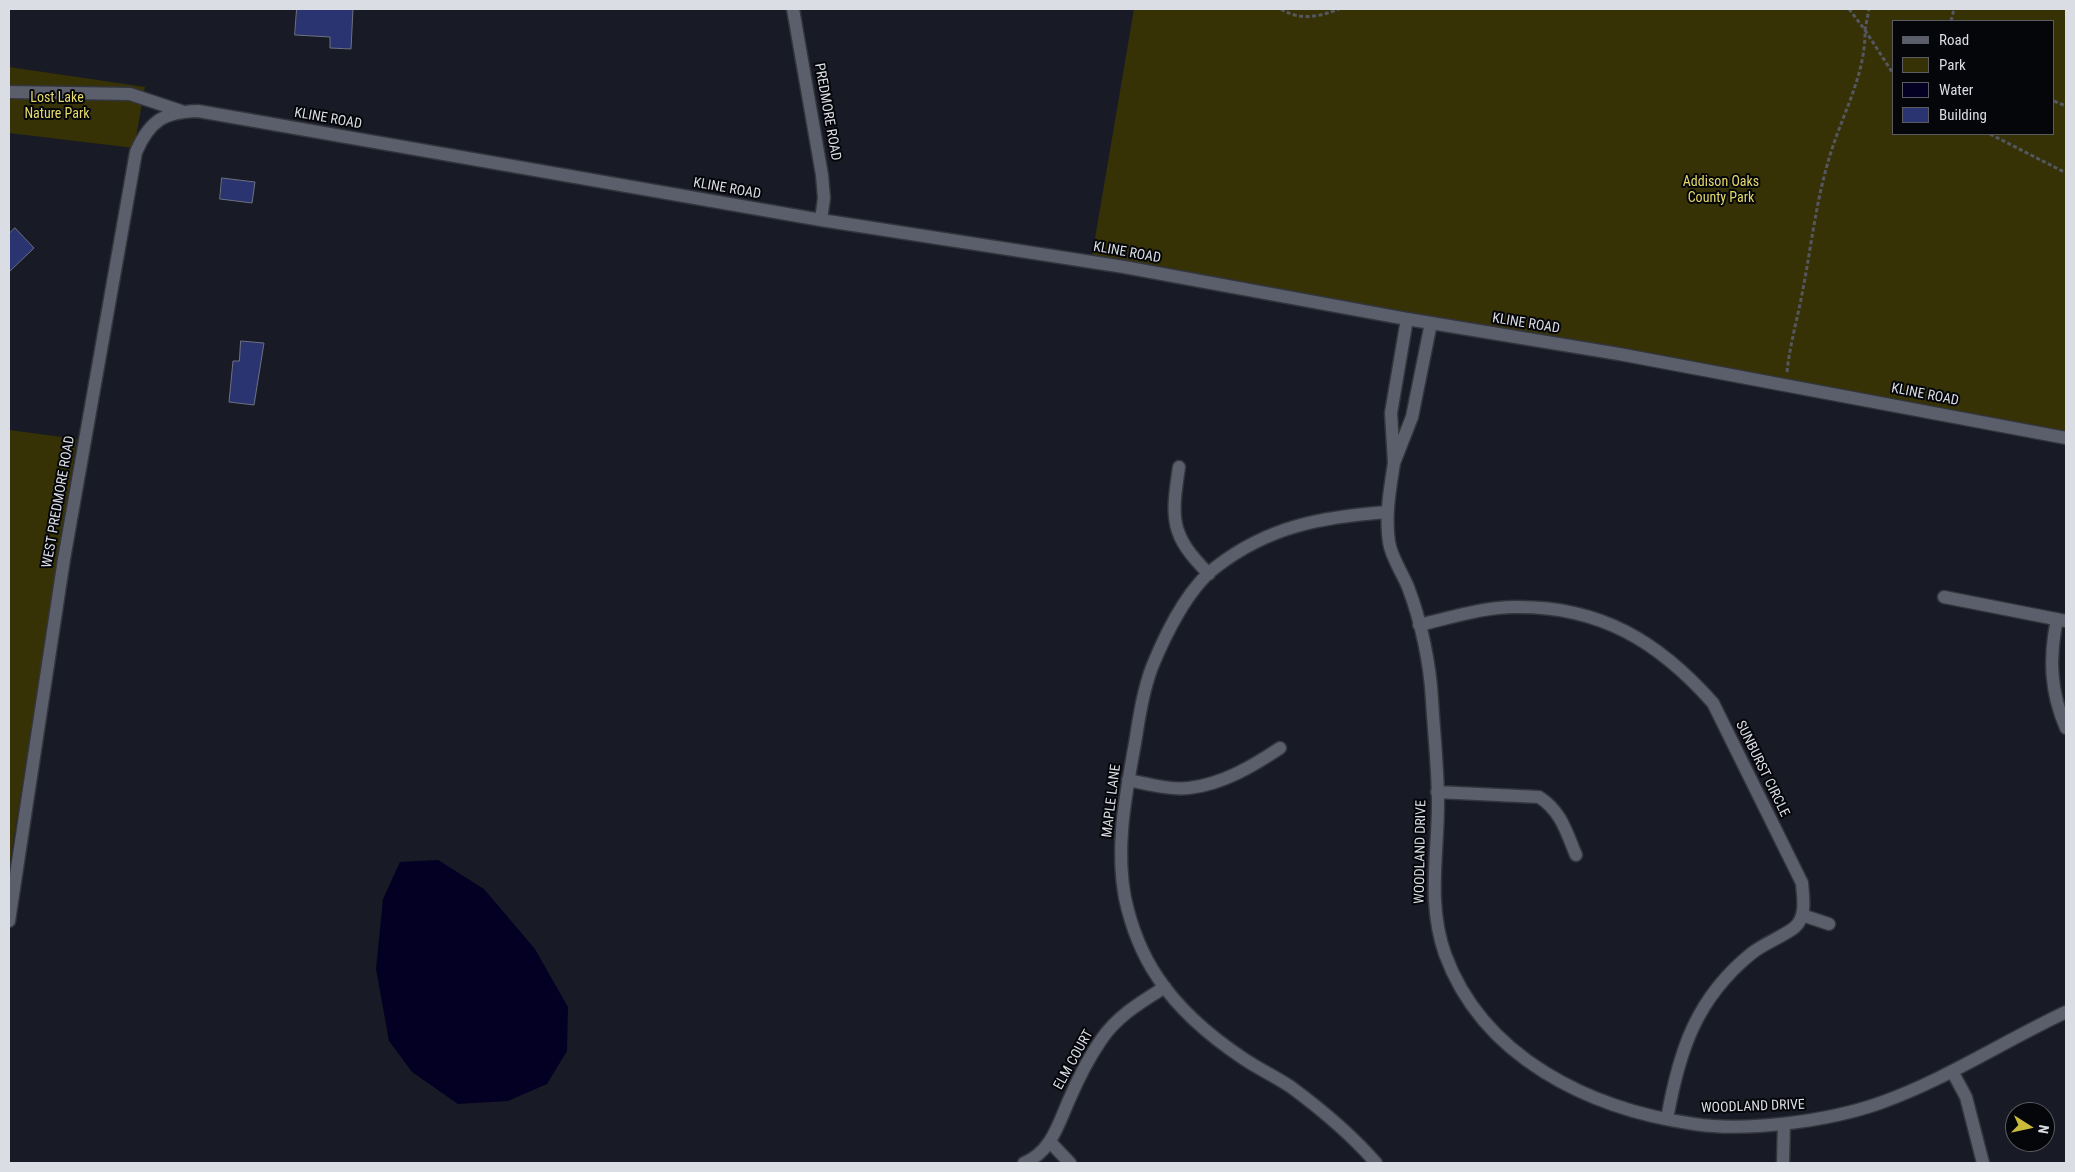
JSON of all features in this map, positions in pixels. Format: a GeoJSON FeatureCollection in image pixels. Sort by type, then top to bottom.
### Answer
{"type":"FeatureCollection","features":[{"type":"Feature","properties":{"kind":"street","name":"PREDMORE ROAD"},"geometry":{"type":"LineString","coordinates":[[793,9],[822,175],[824,198],[821,220]]}},
{"type":"Feature","properties":{"kind":"street"},"geometry":{"type":"LineString","coordinates":[[9,92],[130,94],[181,111]]}},
{"type":"Feature","properties":{"kind":"street","name":"KLINE ROAD"},"geometry":{"type":"LineString","coordinates":[[181,111],[198,111],[821,220],[1124,267],[1431,324],[1785,385],[2066,438]]}},
{"type":"Feature","properties":{"kind":"street","name":"WEST PREDMORE ROAD"},"geometry":{"type":"LineString","coordinates":[[9,915],[64,559],[136,152],[141,140],[155,121],[181,111]]}},
{"type":"Feature","properties":{"kind":"street","name":"WOODLAND DRIVE"},"geometry":{"type":"LineString","coordinates":[[1407,319],[1391,414],[1394,463],[1387,512],[1389,545],[1408,588],[1432,688],[1437,792],[1434,907],[1444,952],[1460,989],[1492,1032],[1545,1075],[1594,1098],[1642,1114],[1696,1125],[1784,1124],[1803,1123],[1877,1104],[1907,1093],[1952,1071],[2024,1031],[2066,1012]]}},
{"type":"Feature","properties":{"kind":"street","name":"WOODLAND DRIVE"},"geometry":{"type":"LineString","coordinates":[[1394,463],[1412,417],[1431,324]]}},
{"type":"Feature","properties":{"kind":"street"},"geometry":{"type":"LineString","coordinates":[[1179,467],[1173,516],[1177,533],[1188,553],[1209,574]]}},
{"type":"Feature","properties":{"kind":"street","name":"MAPLE LANE"},"geometry":{"type":"LineString","coordinates":[[1376,1163],[1352,1136],[1290,1086],[1205,1032],[1165,987],[1158,978],[1136,937],[1125,896],[1121,838],[1128,780],[1140,712],[1151,669],[1164,640],[1189,598],[1209,574],[1248,545],[1302,522],[1342,515],[1387,512]]}},
{"type":"Feature","properties":{"kind":"street"},"geometry":{"type":"LineString","coordinates":[[1944,597],[2061,620],[2052,656],[2053,690],[2066,728]]}},
{"type":"Feature","properties":{"kind":"street","name":"SUNBURST CIRCLE"},"geometry":{"type":"LineString","coordinates":[[1418,625],[1514,607],[1594,616],[1638,637],[1694,682],[1713,703],[1802,883],[1802,915]]}},
{"type":"Feature","properties":{"kind":"street"},"geometry":{"type":"LineString","coordinates":[[1128,780],[1165,787],[1189,788],[1214,782],[1248,769],[1280,748]]}},
{"type":"Feature","properties":{"kind":"street"},"geometry":{"type":"LineString","coordinates":[[1437,792],[1539,797],[1561,817],[1576,854]]}},
{"type":"Feature","properties":{"kind":"street"},"geometry":{"type":"LineString","coordinates":[[1668,1119],[1674,1080],[1684,1045],[1709,1000],[1726,976],[1753,952],[1795,927],[1802,915],[1830,924]]}},
{"type":"Feature","properties":{"kind":"street","name":"ELM COURT"},"geometry":{"type":"LineString","coordinates":[[1024,1163],[1030,1161],[1050,1142],[1058,1129],[1085,1065],[1102,1038],[1127,1011],[1165,987]]}},
{"type":"Feature","properties":{"kind":"street"},"geometry":{"type":"LineString","coordinates":[[1952,1071],[1966,1097],[1983,1163]]}},
{"type":"Feature","properties":{"kind":"street"},"geometry":{"type":"LineString","coordinates":[[1783,1163],[1784,1124]]}},
{"type":"Feature","properties":{"kind":"street"},"geometry":{"type":"LineString","coordinates":[[1050,1142],[1070,1163]]}},
{"type":"Feature","properties":{"kind":"path"},"geometry":{"type":"LineString","coordinates":[[1281,9],[1288,14],[1317,17],[1339,9]]}},
{"type":"Feature","properties":{"kind":"path"},"geometry":{"type":"LineString","coordinates":[[1849,9],[1892,72]]}},
{"type":"Feature","properties":{"kind":"path"},"geometry":{"type":"LineString","coordinates":[[1785,385],[1789,347],[1800,302],[1826,169],[1856,83],[1864,49],[1869,9]]}},
{"type":"Feature","properties":{"kind":"path"},"geometry":{"type":"LineString","coordinates":[[1992,135],[2066,173]]}},
{"type":"Feature","properties":{"kind":"green space","name":"Addison Oaks County Park"},"geometry":{"type":"Polygon","coordinates":[[[1134,9],[2066,9],[2066,438],[1092,256],[1134,9]]]}},
{"type":"Feature","properties":{"kind":"green space","name":"Lost Lake Nature Park"},"geometry":{"type":"Polygon","coordinates":[[[9,67],[145,87],[134,148],[9,133],[9,67]]]}},
{"type":"Feature","properties":{"kind":"green space"},"geometry":{"type":"Polygon","coordinates":[[[9,430],[77,439],[9,868],[9,430]]]}},
{"type":"Feature","properties":{"kind":"water"},"geometry":{"type":"Polygon","coordinates":[[[438,860],[484,889],[535,949],[568,1007],[567,1051],[547,1084],[508,1101],[458,1104],[412,1072],[389,1041],[376,969],[383,899],[400,862],[438,860]]]}},
{"type":"Feature","properties":{"kind":"building"},"geometry":{"type":"Polygon","coordinates":[[[297,9],[353,9],[351,49],[330,48],[330,37],[295,35],[297,9]]]}},
{"type":"Feature","properties":{"kind":"building"},"geometry":{"type":"Polygon","coordinates":[[[222,178],[255,182],[252,203],[220,199],[222,178]]]}},
{"type":"Feature","properties":{"kind":"building"},"geometry":{"type":"Polygon","coordinates":[[[15,228],[34,248],[9,272],[9,234],[15,228]]]}},
{"type":"Feature","properties":{"kind":"building"},"geometry":{"type":"Polygon","coordinates":[[[241,341],[264,343],[254,405],[229,402],[233,361],[239,361],[241,341]]]}}]}
